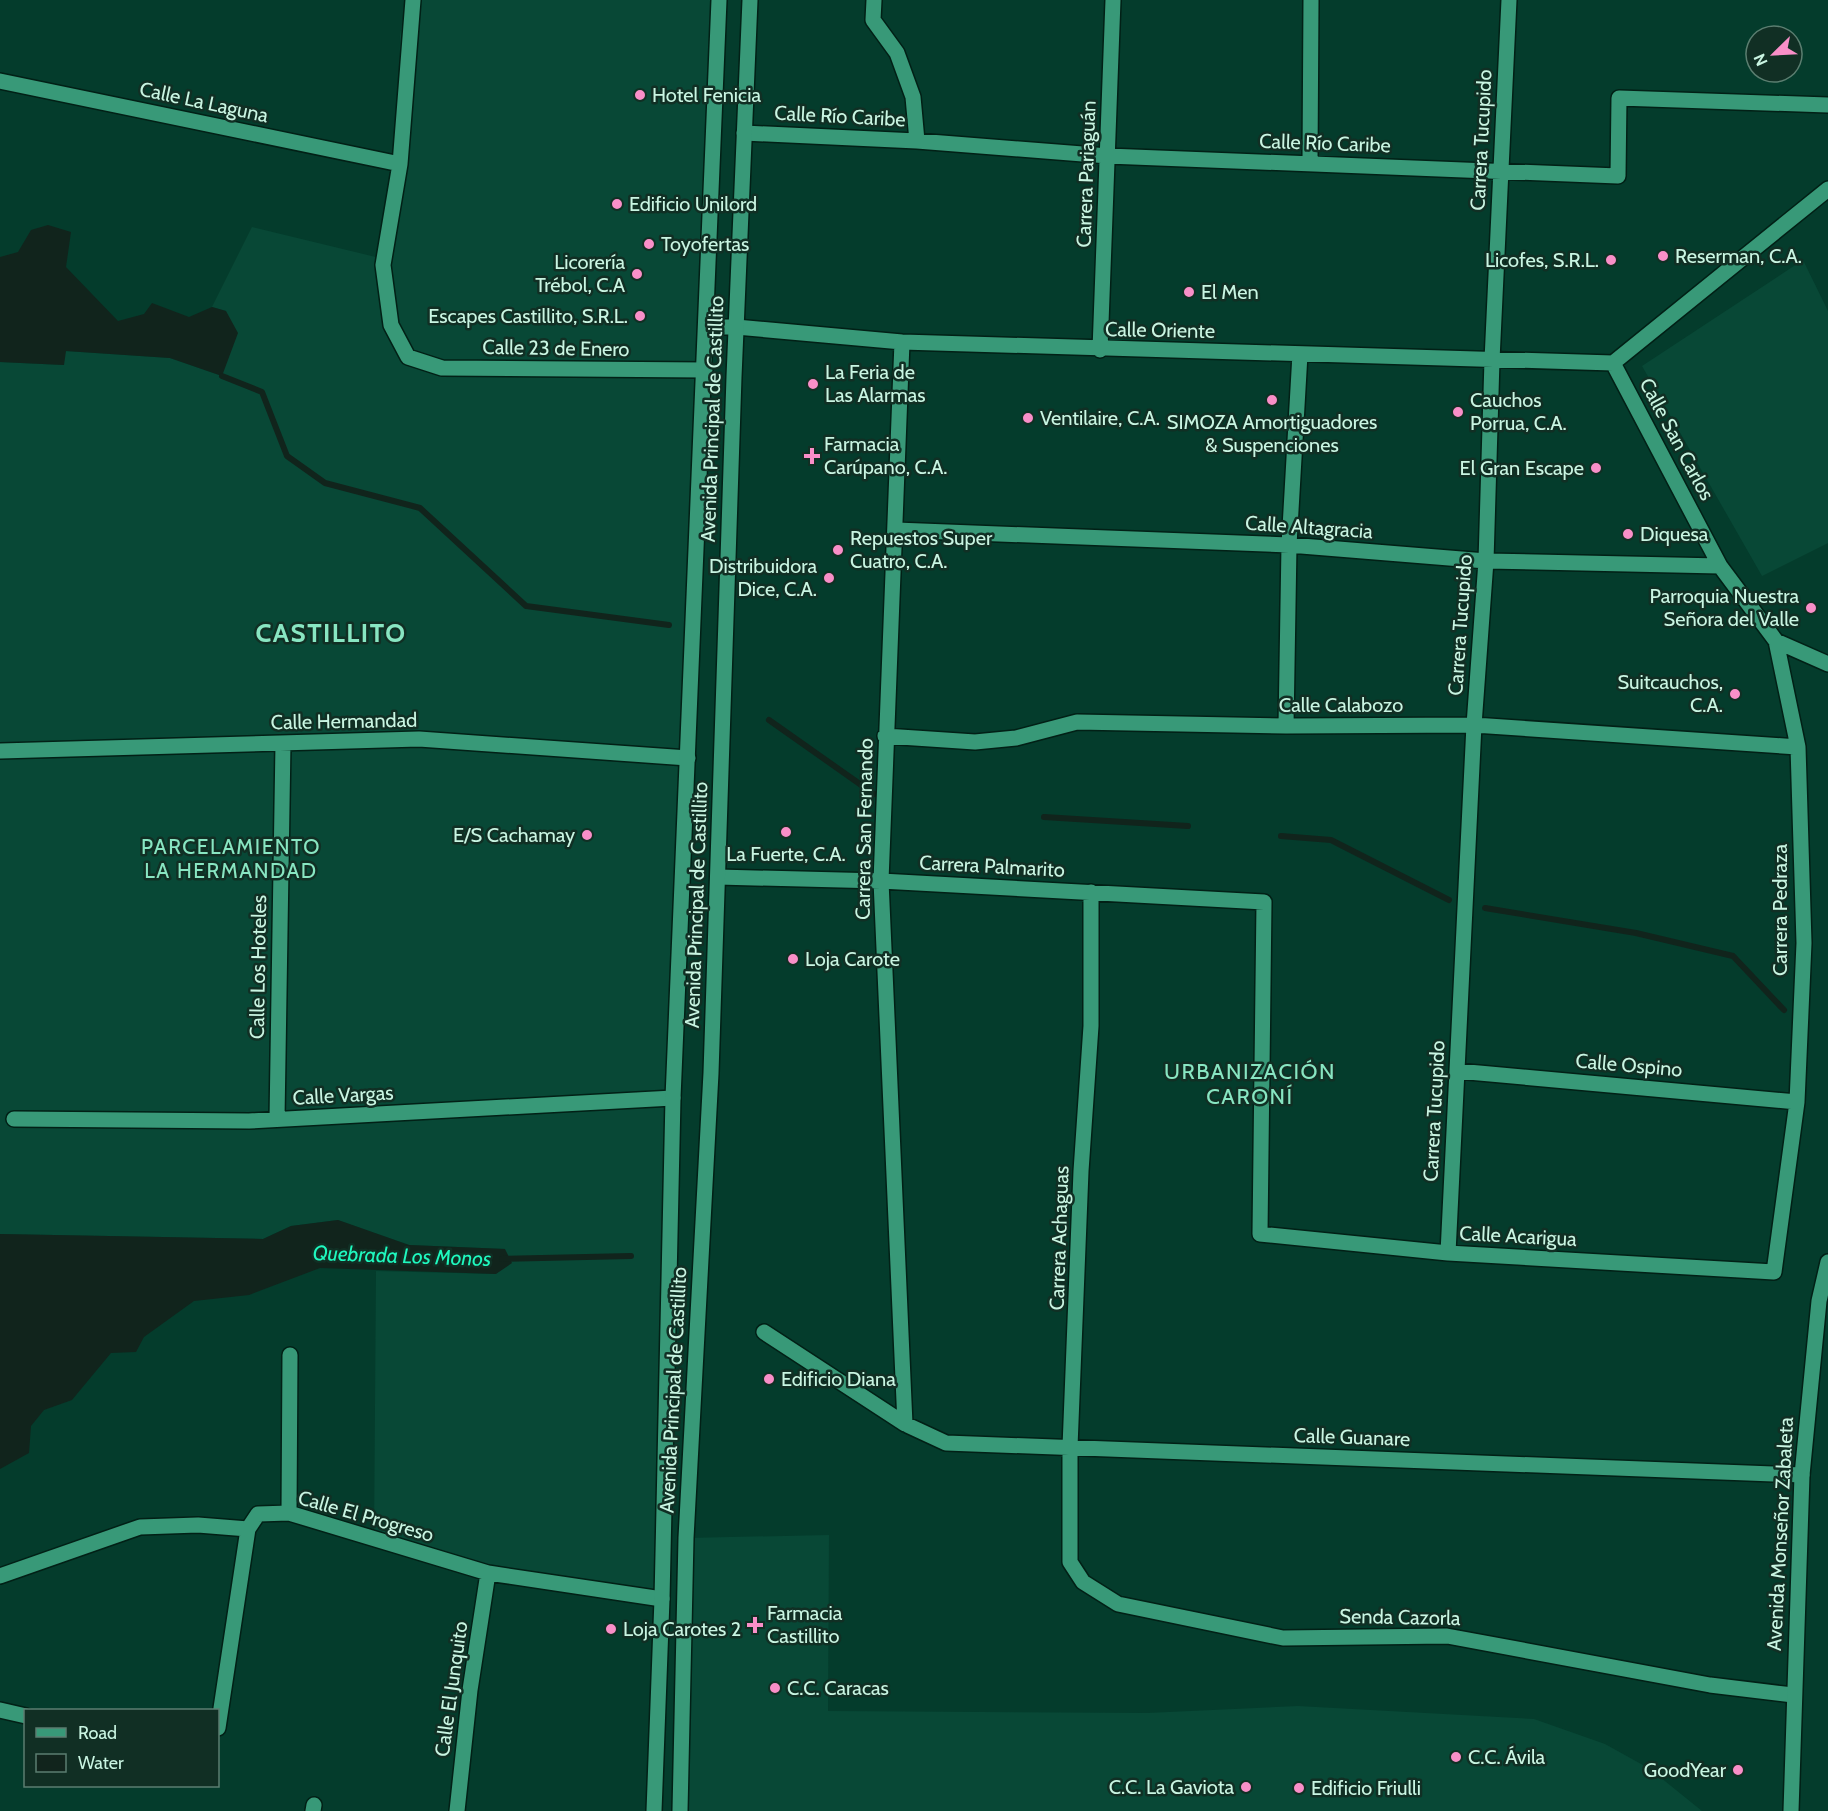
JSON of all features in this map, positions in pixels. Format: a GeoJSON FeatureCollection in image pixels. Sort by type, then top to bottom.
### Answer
{"type":"FeatureCollection","features":[{"type":"Feature","properties":{"kind":"street"},"geometry":{"type":"LineString","coordinates":[[400,164],[413,0]]}},
{"type":"Feature","properties":{"kind":"street","name":"Avenida Principal de Castillito"},"geometry":{"type":"LineString","coordinates":[[654,1811],[662,1599],[674,1098],[719,0]]}},
{"type":"Feature","properties":{"kind":"street","name":"Avenida Principal de Castillito"},"geometry":{"type":"LineString","coordinates":[[680,1811],[686,1538],[711,1073],[736,327],[750,0]]}},
{"type":"Feature","properties":{"kind":"street"},"geometry":{"type":"LineString","coordinates":[[874,0],[873,20],[897,52],[913,97],[917,141]]}},
{"type":"Feature","properties":{"kind":"street","name":"Carrera Pariaguán"},"geometry":{"type":"LineString","coordinates":[[1100,350],[1113,0]]}},
{"type":"Feature","properties":{"kind":"street"},"geometry":{"type":"LineString","coordinates":[[1310,162],[1311,0]]}},
{"type":"Feature","properties":{"kind":"street","name":"Carrera Tucupido"},"geometry":{"type":"LineString","coordinates":[[1448,1253],[1474,725],[1485,561],[1509,0]]}},
{"type":"Feature","properties":{"kind":"street","name":"Calle La Laguna"},"geometry":{"type":"LineString","coordinates":[[0,81],[400,164]]}},
{"type":"Feature","properties":{"kind":"street","name":"Calle Río Caribe"},"geometry":{"type":"LineString","coordinates":[[744,133],[917,141],[1108,156],[1310,162],[1618,176],[1619,98],[1828,105]]}},
{"type":"Feature","properties":{"kind":"street","name":"Calle 23 de Enero"},"geometry":{"type":"LineString","coordinates":[[400,164],[383,265],[391,325],[408,357],[442,368],[705,370]]}},
{"type":"Feature","properties":{"kind":"street"},"geometry":{"type":"LineString","coordinates":[[1614,363],[1828,189]]}},
{"type":"Feature","properties":{"kind":"street","name":"Calle Oriente"},"geometry":{"type":"LineString","coordinates":[[707,327],[736,327],[902,342],[1100,350],[1614,363]]}},
{"type":"Feature","properties":{"kind":"street","name":"Carrera San Fernando"},"geometry":{"type":"LineString","coordinates":[[902,342],[881,881],[905,1424]]}},
{"type":"Feature","properties":{"kind":"street"},"geometry":{"type":"LineString","coordinates":[[1286,726],[1289,545],[1300,354]]}},
{"type":"Feature","properties":{"kind":"street","name":"Calle San Carlos"},"geometry":{"type":"LineString","coordinates":[[1614,363],[1720,566]]}},
{"type":"Feature","properties":{"kind":"street","name":"Calle Altagracia"},"geometry":{"type":"LineString","coordinates":[[896,530],[1289,545],[1485,561],[1720,566]]}},
{"type":"Feature","properties":{"kind":"street","name":"Carrera Pedraza"},"geometry":{"type":"LineString","coordinates":[[1720,566],[1776,641],[1798,747],[1804,943],[1797,1102],[1774,1272]]}},
{"type":"Feature","properties":{"kind":"street"},"geometry":{"type":"LineString","coordinates":[[1776,641],[1828,664]]}},
{"type":"Feature","properties":{"kind":"street","name":"Calle Calabozo"},"geometry":{"type":"LineString","coordinates":[[885,736],[975,742],[1016,738],[1077,722],[1286,726],[1474,725],[1798,747]]}},
{"type":"Feature","properties":{"kind":"street","name":"Calle Hermandad"},"geometry":{"type":"LineString","coordinates":[[0,751],[419,739],[688,758]]}},
{"type":"Feature","properties":{"kind":"street","name":"Calle Los Hoteles"},"geometry":{"type":"LineString","coordinates":[[277,1119],[283,743]]}},
{"type":"Feature","properties":{"kind":"street","name":"Carrera Palmarito"},"geometry":{"type":"LineString","coordinates":[[718,877],[881,881],[1264,902],[1260,1234]]}},
{"type":"Feature","properties":{"kind":"street","name":"Carrera Achaguas"},"geometry":{"type":"LineString","coordinates":[[1083,1582],[1070,1562],[1070,1447],[1081,1171],[1091,1026],[1091,892]]}},
{"type":"Feature","properties":{"kind":"street","name":"Calle Ospino"},"geometry":{"type":"LineString","coordinates":[[1457,1071],[1797,1102]]}},
{"type":"Feature","properties":{"kind":"street","name":"Calle Vargas"},"geometry":{"type":"LineString","coordinates":[[14,1119],[249,1121],[674,1098]]}},
{"type":"Feature","properties":{"kind":"street","name":"Calle Acarigua"},"geometry":{"type":"LineString","coordinates":[[1260,1234],[1448,1253],[1774,1272]]}},
{"type":"Feature","properties":{"kind":"street","name":"Avenida Monseñor Zabaleta"},"geometry":{"type":"LineString","coordinates":[[1791,1811],[1802,1475],[1818,1301],[1828,1262]]}},
{"type":"Feature","properties":{"kind":"street","name":"Calle Guanare"},"geometry":{"type":"LineString","coordinates":[[764,1332],[905,1424],[946,1443],[1802,1475]]}},
{"type":"Feature","properties":{"kind":"street"},"geometry":{"type":"LineString","coordinates":[[289,1513],[290,1355]]}},
{"type":"Feature","properties":{"kind":"street","name":"Calle El Progreso"},"geometry":{"type":"LineString","coordinates":[[248,1529],[258,1514],[289,1513],[488,1573],[662,1599]]}},
{"type":"Feature","properties":{"kind":"street"},"geometry":{"type":"LineString","coordinates":[[0,1576],[140,1527],[198,1525],[248,1529],[219,1721]]}},
{"type":"Feature","properties":{"kind":"street","name":"Calle El Junquito"},"geometry":{"type":"LineString","coordinates":[[457,1811],[470,1690],[488,1573]]}},
{"type":"Feature","properties":{"kind":"street","name":"Senda Cazorla"},"geometry":{"type":"LineString","coordinates":[[1083,1582],[1118,1604],[1283,1638],[1447,1636],[1586,1659],[1710,1685],[1793,1695]]}},
{"type":"Feature","properties":{"kind":"street"},"geometry":{"type":"LineString","coordinates":[[0,1710],[24,1716]]}},
{"type":"Feature","properties":{"kind":"shaded area"},"geometry":{"type":"Polygon","coordinates":[[[406,0],[723,0],[677,1065],[662,1597],[492,1572],[374,1539],[376,1271],[496,1274],[505,1249],[409,1245],[338,1220],[291,1226],[263,1239],[0,1234],[0,362],[63,365],[65,351],[170,358],[222,376],[226,311],[212,307],[252,227],[384,259],[398,186],[400,36],[406,0]]]}},
{"type":"Feature","properties":{"kind":"shaded area"},"geometry":{"type":"Polygon","coordinates":[[[1803,260],[1828,311],[1828,543],[1762,576],[1642,366],[1803,260]]]}},
{"type":"Feature","properties":{"kind":"shaded area"},"geometry":{"type":"Polygon","coordinates":[[[829,1535],[828,1711],[1147,1713],[1298,1706],[1534,1719],[1605,1744],[1650,1769],[1702,1811],[680,1811],[686,1538],[829,1535]]]}},
{"type":"Feature","properties":{"kind":"water"},"geometry":{"type":"Polygon","coordinates":[[[48,225],[71,232],[66,267],[118,321],[144,314],[152,303],[189,317],[212,307],[226,311],[238,333],[222,376],[170,358],[66,351],[64,365],[0,362],[0,257],[18,252],[31,230],[48,225]]]}},
{"type":"Feature","properties":{"kind":"water"},"geometry":{"type":"Polygon","coordinates":[[[338,1220],[409,1245],[505,1249],[512,1263],[496,1274],[320,1268],[249,1295],[194,1301],[144,1337],[136,1352],[111,1353],[72,1400],[44,1410],[31,1426],[29,1453],[0,1469],[0,1234],[263,1239],[291,1226],[338,1220]]]}},
{"type":"Feature","properties":{"kind":"waterway"},"geometry":{"type":"LineString","coordinates":[[222,376],[262,392],[287,456],[325,483],[420,508],[526,606],[669,625]]}},
{"type":"Feature","properties":{"kind":"waterway"},"geometry":{"type":"LineString","coordinates":[[769,720],[874,794]]}},
{"type":"Feature","properties":{"kind":"waterway"},"geometry":{"type":"LineString","coordinates":[[1044,817],[1188,826]]}},
{"type":"Feature","properties":{"kind":"waterway"},"geometry":{"type":"LineString","coordinates":[[1281,836],[1331,840],[1449,900]]}},
{"type":"Feature","properties":{"kind":"waterway"},"geometry":{"type":"LineString","coordinates":[[1485,908],[1636,933],[1733,956],[1784,1010]]}},
{"type":"Feature","properties":{"kind":"waterway","name":"Quebrada Los Monos"},"geometry":{"type":"LineString","coordinates":[[502,1259],[631,1256]]}},
{"type":"Feature","properties":{"kind":"place","name":"Hotel Fenicia"},"geometry":{"type":"Point","coordinates":[640,95]}},
{"type":"Feature","properties":{"kind":"place","name":"Edificio Unilord"},"geometry":{"type":"Point","coordinates":[617,204]}},
{"type":"Feature","properties":{"kind":"place","name":"Toyofertas"},"geometry":{"type":"Point","coordinates":[649,244]}},
{"type":"Feature","properties":{"kind":"place","name":"Reserman, C.A."},"geometry":{"type":"Point","coordinates":[1663,256]}},
{"type":"Feature","properties":{"kind":"place","name":"Licofes, S.R.L."},"geometry":{"type":"Point","coordinates":[1611,260]}},
{"type":"Feature","properties":{"kind":"place","name":"Licorería Trébol, C.A"},"geometry":{"type":"Point","coordinates":[637,274]}},
{"type":"Feature","properties":{"kind":"place","name":"El Men"},"geometry":{"type":"Point","coordinates":[1189,292]}},
{"type":"Feature","properties":{"kind":"place","name":"Escapes Castillito, S.R.L."},"geometry":{"type":"Point","coordinates":[640,316]}},
{"type":"Feature","properties":{"kind":"place","name":"La Feria de Las Alarmas"},"geometry":{"type":"Point","coordinates":[813,384]}},
{"type":"Feature","properties":{"kind":"place","name":"SIMOZA Amortiguadores & Suspenciones"},"geometry":{"type":"Point","coordinates":[1272,400]}},
{"type":"Feature","properties":{"kind":"place","name":"Cauchos Porrua, C.A."},"geometry":{"type":"Point","coordinates":[1458,412]}},
{"type":"Feature","properties":{"kind":"place","name":"Ventilaire, C.A."},"geometry":{"type":"Point","coordinates":[1028,418]}},
{"type":"Feature","properties":{"kind":"place","name":"Farmacia Carúpano, C.A."},"geometry":{"type":"Point","coordinates":[812,456]}},
{"type":"Feature","properties":{"kind":"place","name":"El Gran Escape"},"geometry":{"type":"Point","coordinates":[1596,468]}},
{"type":"Feature","properties":{"kind":"place","name":"Diquesa"},"geometry":{"type":"Point","coordinates":[1628,534]}},
{"type":"Feature","properties":{"kind":"place","name":"Repuestos Super Cuatro, C.A."},"geometry":{"type":"Point","coordinates":[838,550]}},
{"type":"Feature","properties":{"kind":"place","name":"Distribuidora Dice, C.A."},"geometry":{"type":"Point","coordinates":[829,578]}},
{"type":"Feature","properties":{"kind":"place","name":"Parroquia Nuestra Señora del Valle"},"geometry":{"type":"Point","coordinates":[1811,608]}},
{"type":"Feature","properties":{"kind":"place","name":"Suitcauchos, C.A."},"geometry":{"type":"Point","coordinates":[1735,694]}},
{"type":"Feature","properties":{"kind":"place","name":"La Fuerte, C.A."},"geometry":{"type":"Point","coordinates":[786,832]}},
{"type":"Feature","properties":{"kind":"place","name":"E/S Cachamay"},"geometry":{"type":"Point","coordinates":[587,835]}},
{"type":"Feature","properties":{"kind":"place","name":"Loja Carote"},"geometry":{"type":"Point","coordinates":[793,959]}},
{"type":"Feature","properties":{"kind":"place","name":"Edificio Diana"},"geometry":{"type":"Point","coordinates":[769,1379]}},
{"type":"Feature","properties":{"kind":"place","name":"Farmacia Castillito"},"geometry":{"type":"Point","coordinates":[755,1625]}},
{"type":"Feature","properties":{"kind":"place","name":"Loja Carotes 2"},"geometry":{"type":"Point","coordinates":[611,1629]}},
{"type":"Feature","properties":{"kind":"place","name":"C.C. Caracas"},"geometry":{"type":"Point","coordinates":[775,1688]}},
{"type":"Feature","properties":{"kind":"place","name":"C.C. Ávila"},"geometry":{"type":"Point","coordinates":[1456,1757]}},
{"type":"Feature","properties":{"kind":"place","name":"GoodYear"},"geometry":{"type":"Point","coordinates":[1738,1770]}},
{"type":"Feature","properties":{"kind":"place","name":"C.C. La Gaviota"},"geometry":{"type":"Point","coordinates":[1246,1787]}},
{"type":"Feature","properties":{"kind":"place","name":"Edificio Friulli"},"geometry":{"type":"Point","coordinates":[1299,1788]}},
{"type":"Feature","properties":{"kind":"district","name":"CASTILLITO"},"geometry":{"type":"Point","coordinates":[331,633]}},
{"type":"Feature","properties":{"kind":"district","name":"PARCELAMIENTO LA HERMANDAD"},"geometry":{"type":"Point","coordinates":[231,859]}},
{"type":"Feature","properties":{"kind":"district","name":"URBANIZACIÓN CARONÍ"},"geometry":{"type":"Point","coordinates":[1250,1084]}}]}
